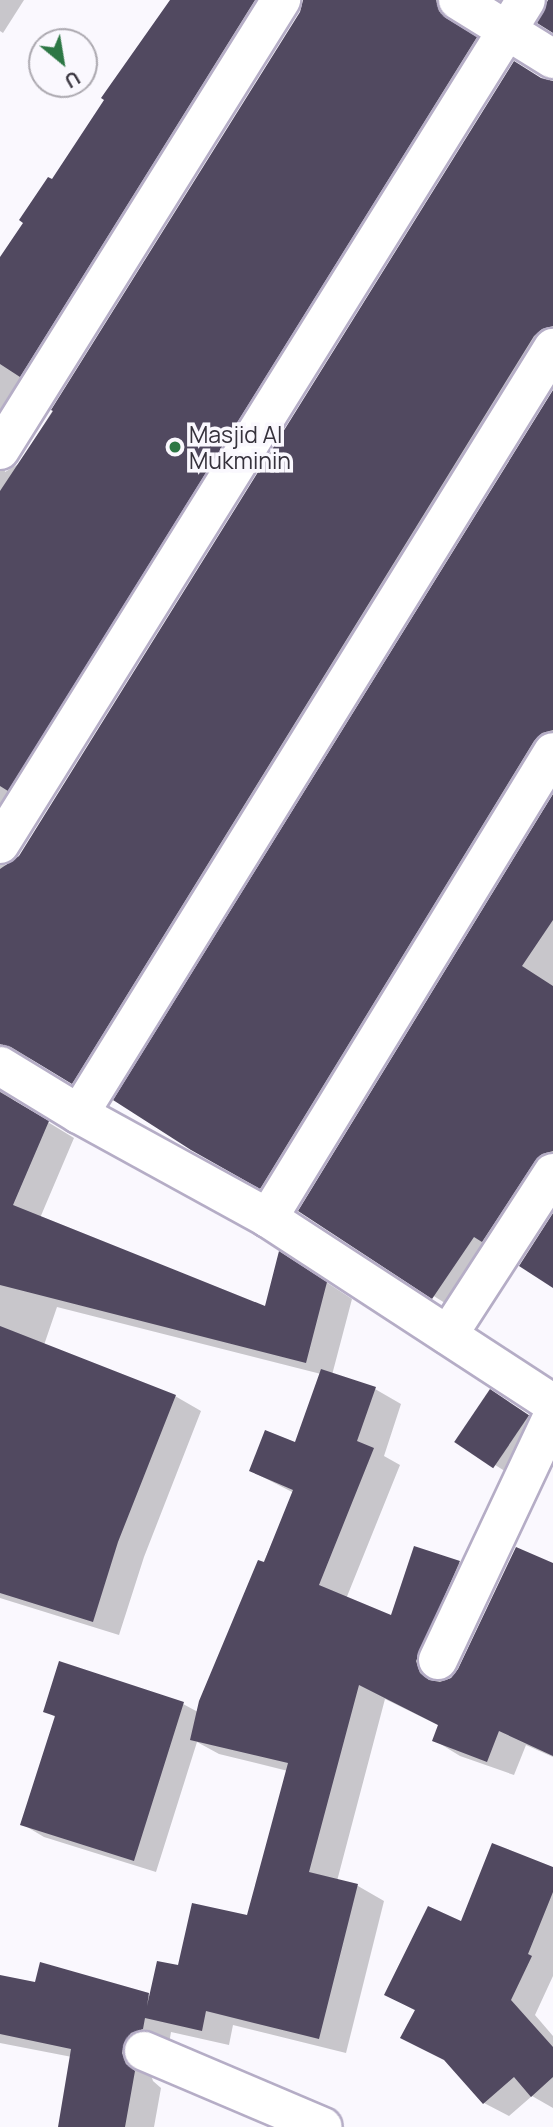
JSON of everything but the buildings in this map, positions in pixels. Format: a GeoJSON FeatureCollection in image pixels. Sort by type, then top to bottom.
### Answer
{"type":"FeatureCollection","features":[{"type":"Feature","properties":{"kind":"street"},"geometry":{"type":"LineString","coordinates":[[0,450],[281,0]]}},
{"type":"Feature","properties":{"kind":"street"},"geometry":{"type":"LineString","coordinates":[[458,0],[516,15],[553,59]]}},
{"type":"Feature","properties":{"kind":"street"},"geometry":{"type":"LineString","coordinates":[[0,844],[516,15]]}},
{"type":"Feature","properties":{"kind":"street"},"geometry":{"type":"LineString","coordinates":[[79,1114],[553,348]]}},
{"type":"Feature","properties":{"kind":"street"},"geometry":{"type":"LineString","coordinates":[[268,1218],[553,752]]}},
{"type":"Feature","properties":{"kind":"street"},"geometry":{"type":"LineString","coordinates":[[0,1066],[79,1114],[268,1218],[553,1404]]}},
{"type":"Feature","properties":{"kind":"street"},"geometry":{"type":"LineString","coordinates":[[448,1335],[553,1173]]}},
{"type":"Feature","properties":{"kind":"street"},"geometry":{"type":"LineString","coordinates":[[438,1660],[553,1416]]}},
{"type":"Feature","properties":{"kind":"street"},"geometry":{"type":"LineString","coordinates":[[144,2052],[323,2127]]}},
{"type":"Feature","properties":{"kind":"place","name":"Masjid Al Mukminin"},"geometry":{"type":"Point","coordinates":[175,447]}}]}
